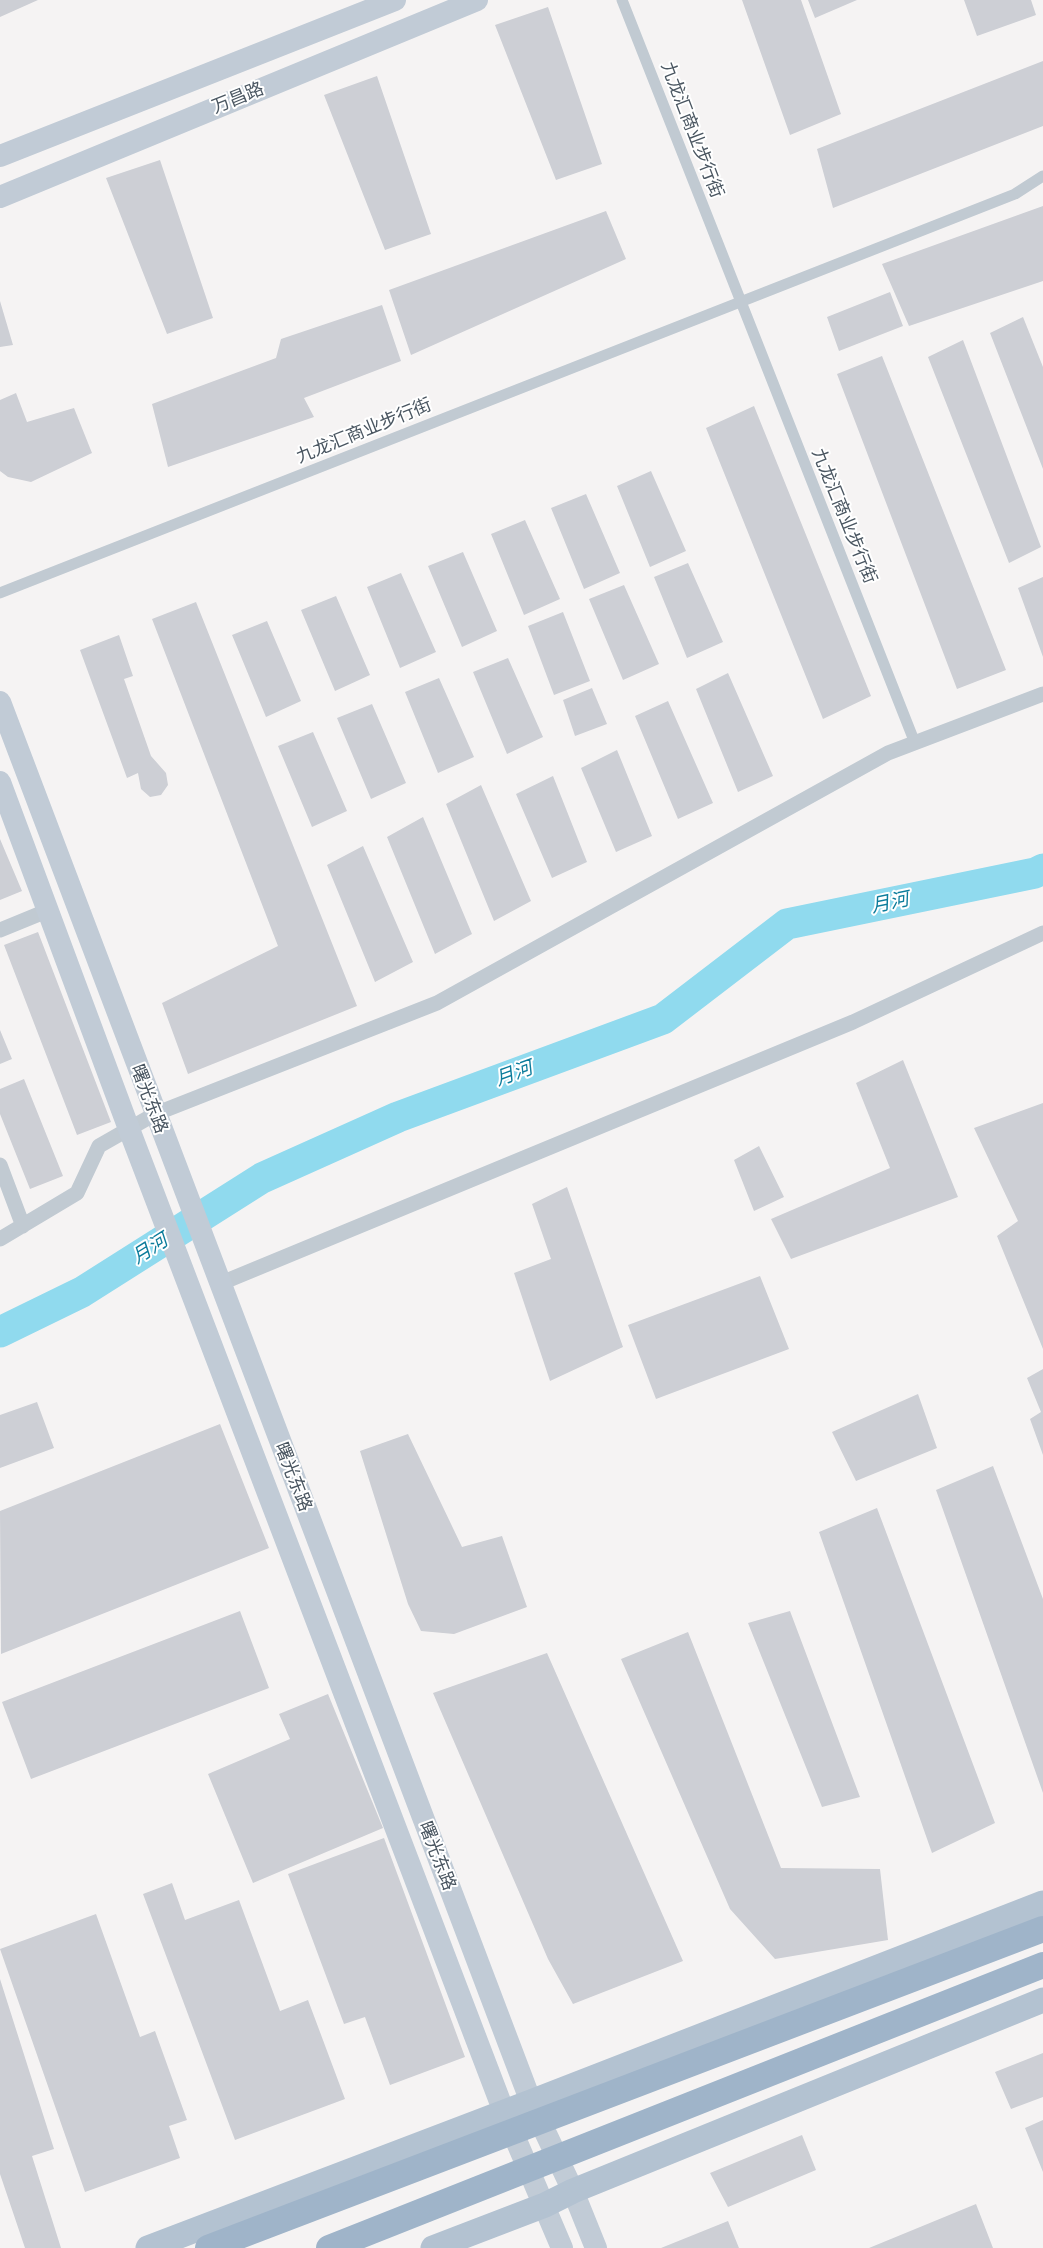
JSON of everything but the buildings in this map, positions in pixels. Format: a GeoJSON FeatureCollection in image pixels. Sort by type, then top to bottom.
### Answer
{"type":"FeatureCollection","features":[{"type":"Feature","properties":{"kind":"highway"},"geometry":{"type":"LineString","coordinates":[[208,2248],[1043,1929]]}},
{"type":"Feature","properties":{"kind":"highway"},"geometry":{"type":"LineString","coordinates":[[329,2248],[1043,1966]]}},
{"type":"Feature","properties":{"kind":"main road","name":"万昌路"},"geometry":{"type":"LineString","coordinates":[[0,156],[395,0]]}},
{"type":"Feature","properties":{"kind":"main road","name":"万昌路"},"geometry":{"type":"LineString","coordinates":[[0,197],[477,0]]}},
{"type":"Feature","properties":{"kind":"main road","name":"曙光东路"},"geometry":{"type":"LineString","coordinates":[[0,702],[172,1161],[531,2102],[573,2191],[596,2248]]}},
{"type":"Feature","properties":{"kind":"main road","name":"曙光东路"},"geometry":{"type":"LineString","coordinates":[[0,782],[145,1170],[504,2112],[562,2248]]}},
{"type":"Feature","properties":{"kind":"main road"},"geometry":{"type":"LineString","coordinates":[[148,2248],[531,2102],[1043,1903]]}},
{"type":"Feature","properties":{"kind":"main road"},"geometry":{"type":"LineString","coordinates":[[433,2248],[545,2205],[573,2191],[1043,2000]]}},
{"type":"Feature","properties":{"kind":"street","name":"九龙汇商业步行街"},"geometry":{"type":"LineString","coordinates":[[622,0],[915,743]]}},
{"type":"Feature","properties":{"kind":"street","name":"九龙汇商业步行街"},"geometry":{"type":"LineString","coordinates":[[0,593],[1015,194],[1043,176]]}},
{"type":"Feature","properties":{"kind":"street"},"geometry":{"type":"LineString","coordinates":[[0,1239],[77,1193],[99,1146],[155,1114],[437,1003],[879,758],[1043,694]]}},
{"type":"Feature","properties":{"kind":"street"},"geometry":{"type":"LineString","coordinates":[[0,930],[49,910]]}},
{"type":"Feature","properties":{"kind":"street"},"geometry":{"type":"LineString","coordinates":[[219,1284],[853,1022],[1043,933]]}},
{"type":"Feature","properties":{"kind":"street"},"geometry":{"type":"LineString","coordinates":[[0,1165],[24,1226]]}},
{"type":"Feature","properties":{"kind":"waterway","name":"月河"},"geometry":{"type":"LineString","coordinates":[[0,1332],[82,1292],[262,1178],[398,1117],[663,1019],[787,924],[1035,873],[1043,869]]}}]}
